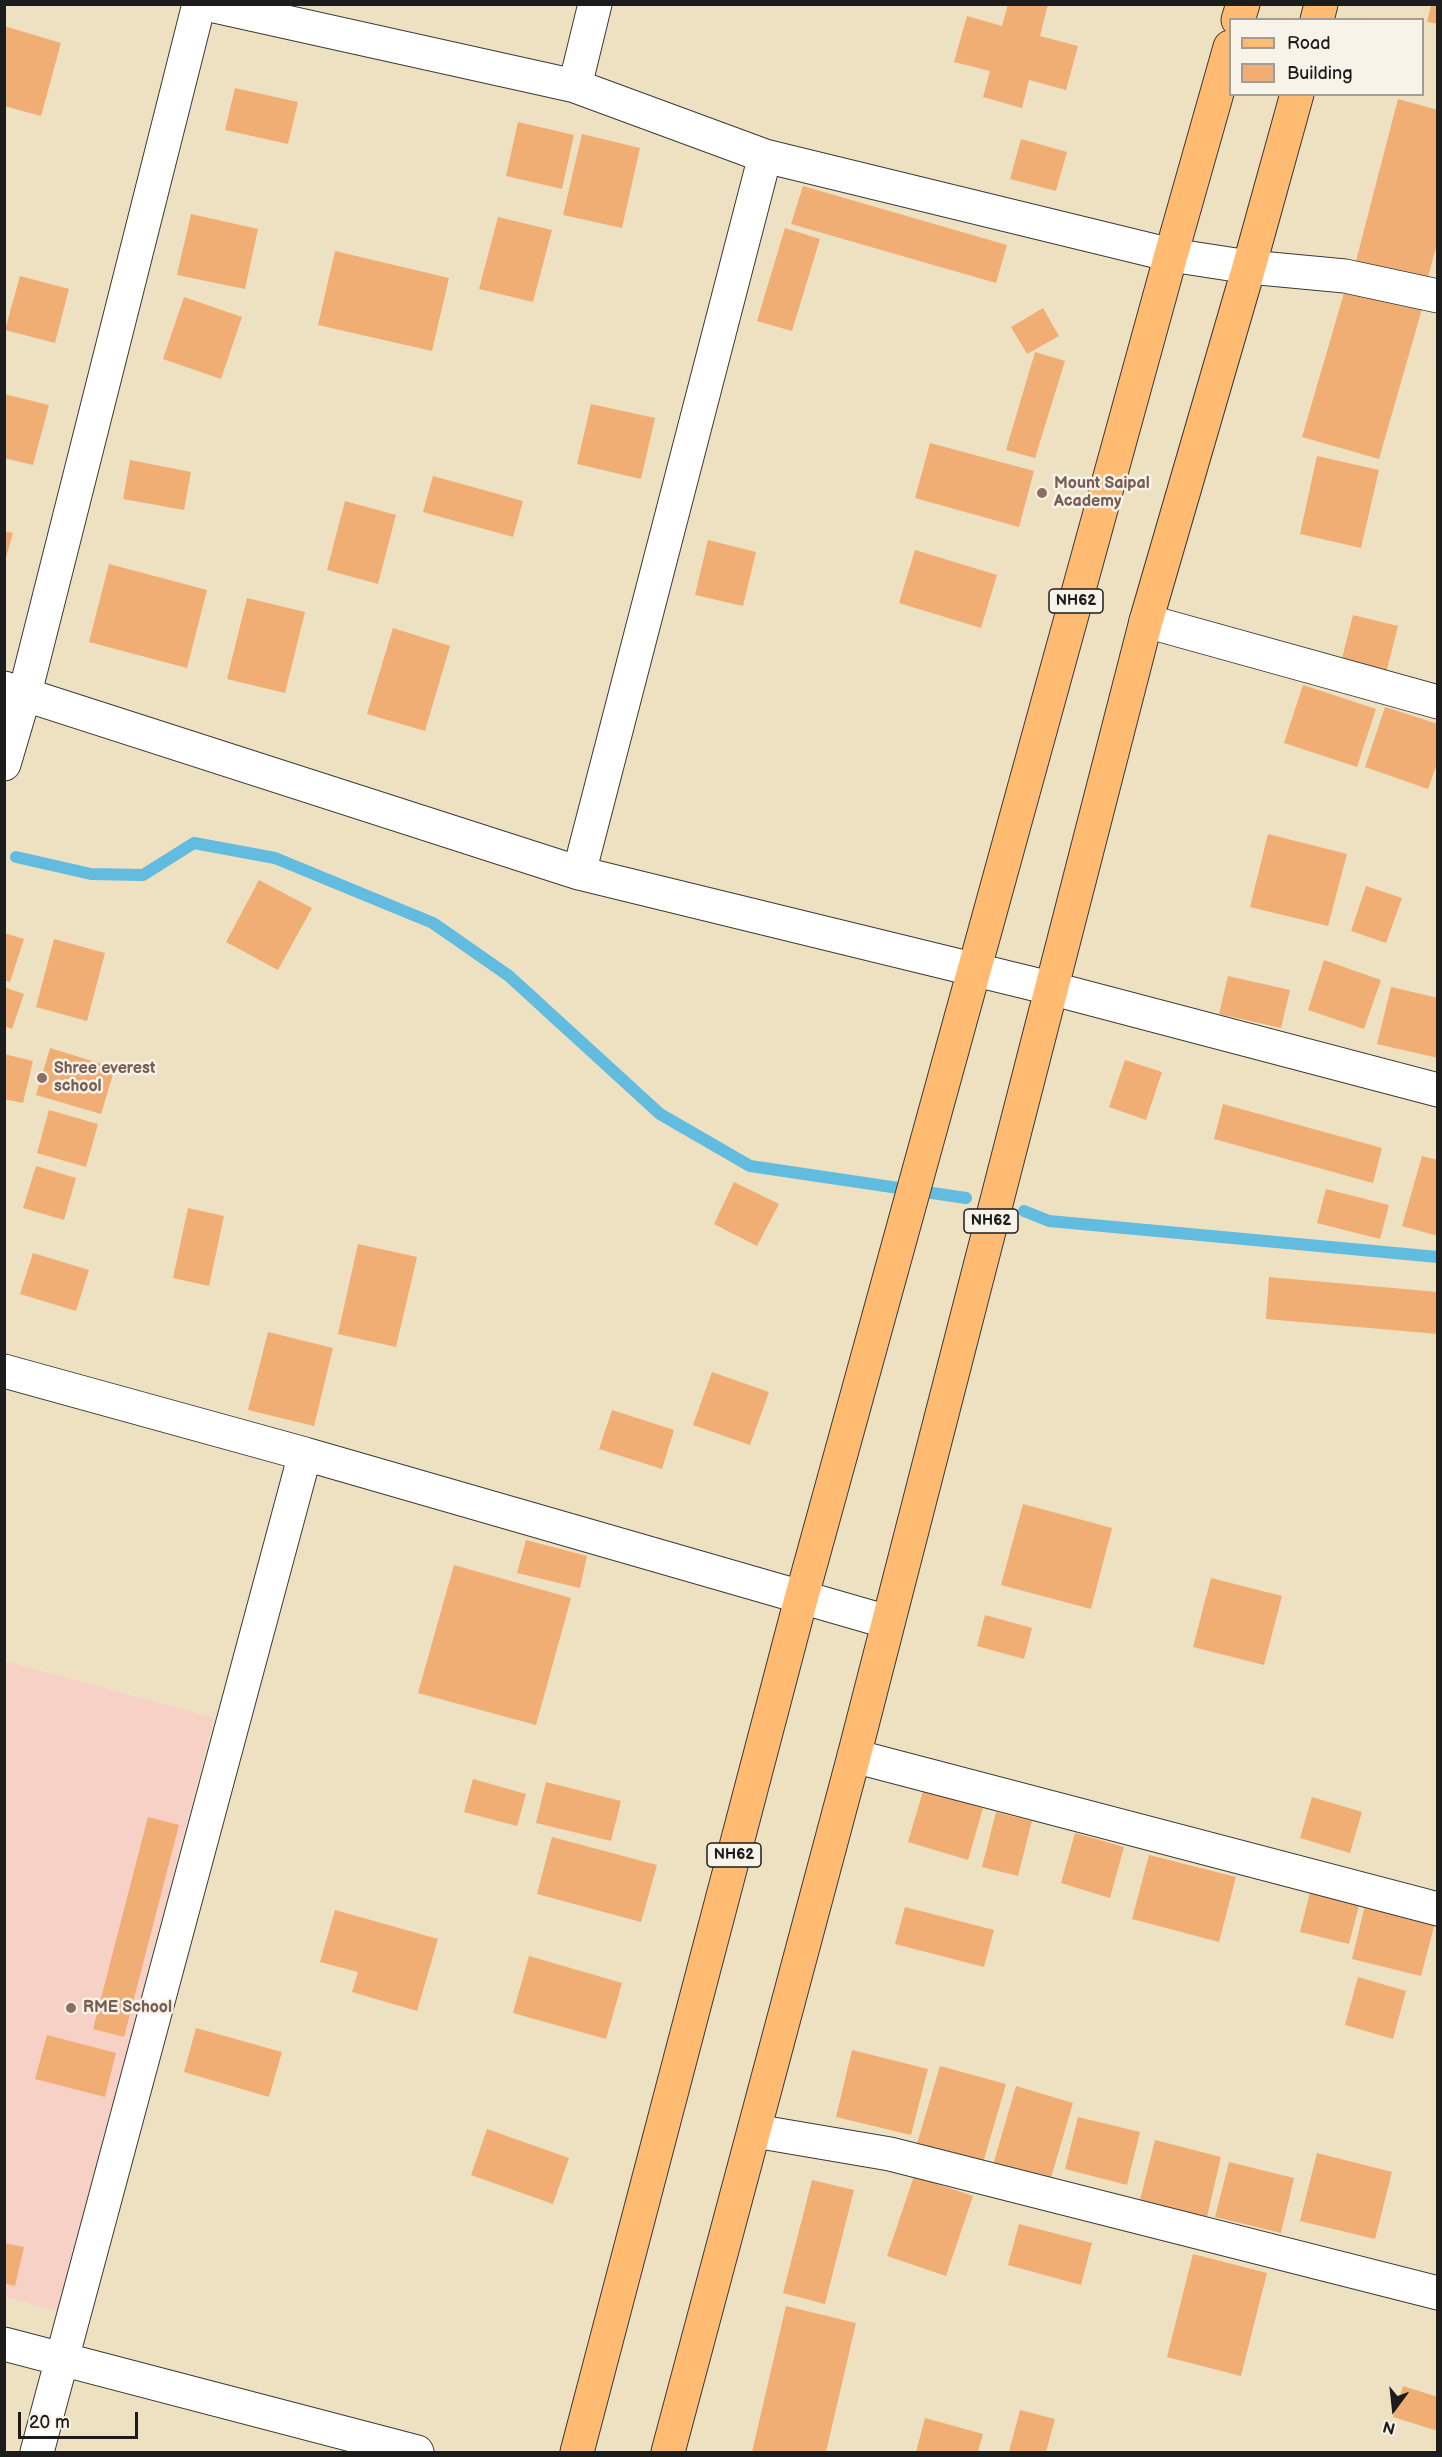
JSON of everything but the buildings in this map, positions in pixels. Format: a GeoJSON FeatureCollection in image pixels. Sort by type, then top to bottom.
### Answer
{"type":"FeatureCollection","features":[{"type":"Feature","properties":{"kind":"main road","name":"NH62"},"geometry":{"type":"LineString","coordinates":[[577,2452],[801,1599],[1229,51]]}},
{"type":"Feature","properties":{"kind":"main road","name":"NH62"},"geometry":{"type":"LineString","coordinates":[[669,2452],[854,1756],[1146,621],[1249,267],[1295,96]]}},
{"type":"Feature","properties":{"kind":"street"},"geometry":{"type":"LineString","coordinates":[[4,764],[15,691],[199,4]]}},
{"type":"Feature","properties":{"kind":"street"},"geometry":{"type":"LineString","coordinates":[[205,4],[575,86],[765,156],[1171,255],[1249,267],[1345,276],[1437,296]]}},
{"type":"Feature","properties":{"kind":"street"},"geometry":{"type":"LineString","coordinates":[[575,86],[595,4]]}},
{"type":"Feature","properties":{"kind":"street"},"geometry":{"type":"LineString","coordinates":[[579,873],[765,156]]}},
{"type":"Feature","properties":{"kind":"street"},"geometry":{"type":"LineString","coordinates":[[1146,621],[1437,702]]}},
{"type":"Feature","properties":{"kind":"street"},"geometry":{"type":"LineString","coordinates":[[15,691],[579,873],[976,969],[1437,1090]]}},
{"type":"Feature","properties":{"kind":"street"},"geometry":{"type":"LineString","coordinates":[[4,1371],[305,1454],[801,1599],[888,1622]]}},
{"type":"Feature","properties":{"kind":"street"},"geometry":{"type":"LineString","coordinates":[[37,2452],[305,1454]]}},
{"type":"Feature","properties":{"kind":"street"},"geometry":{"type":"LineString","coordinates":[[854,1756],[1437,1909]]}},
{"type":"Feature","properties":{"kind":"street"},"geometry":{"type":"LineString","coordinates":[[755,2131],[890,2154],[1437,2293]]}},
{"type":"Feature","properties":{"kind":"street"},"geometry":{"type":"LineString","coordinates":[[4,2344],[417,2452]]}},
{"type":"Feature","properties":{"kind":"shaded area","name":"RME School"},"geometry":{"type":"Polygon","coordinates":[[[5,1661],[214,1718],[59,2311],[5,2297],[5,1661]]]}},
{"type":"Feature","properties":{"kind":"waterway"},"geometry":{"type":"LineString","coordinates":[[16,857],[91,874],[143,875],[194,843],[275,858],[433,923],[509,976],[660,1114],[750,1166],[966,1198]]}},
{"type":"Feature","properties":{"kind":"waterway"},"geometry":{"type":"LineString","coordinates":[[1024,1211],[1049,1221],[1438,1257]]}},
{"type":"Feature","properties":{"kind":"place","name":"Mount Saipal Academy"},"geometry":{"type":"Point","coordinates":[1042,493]}},
{"type":"Feature","properties":{"kind":"place","name":"Shree everest school"},"geometry":{"type":"Point","coordinates":[42,1078]}},
{"type":"Feature","properties":{"kind":"place","name":"RME School"},"geometry":{"type":"Point","coordinates":[71,2008]}}]}
